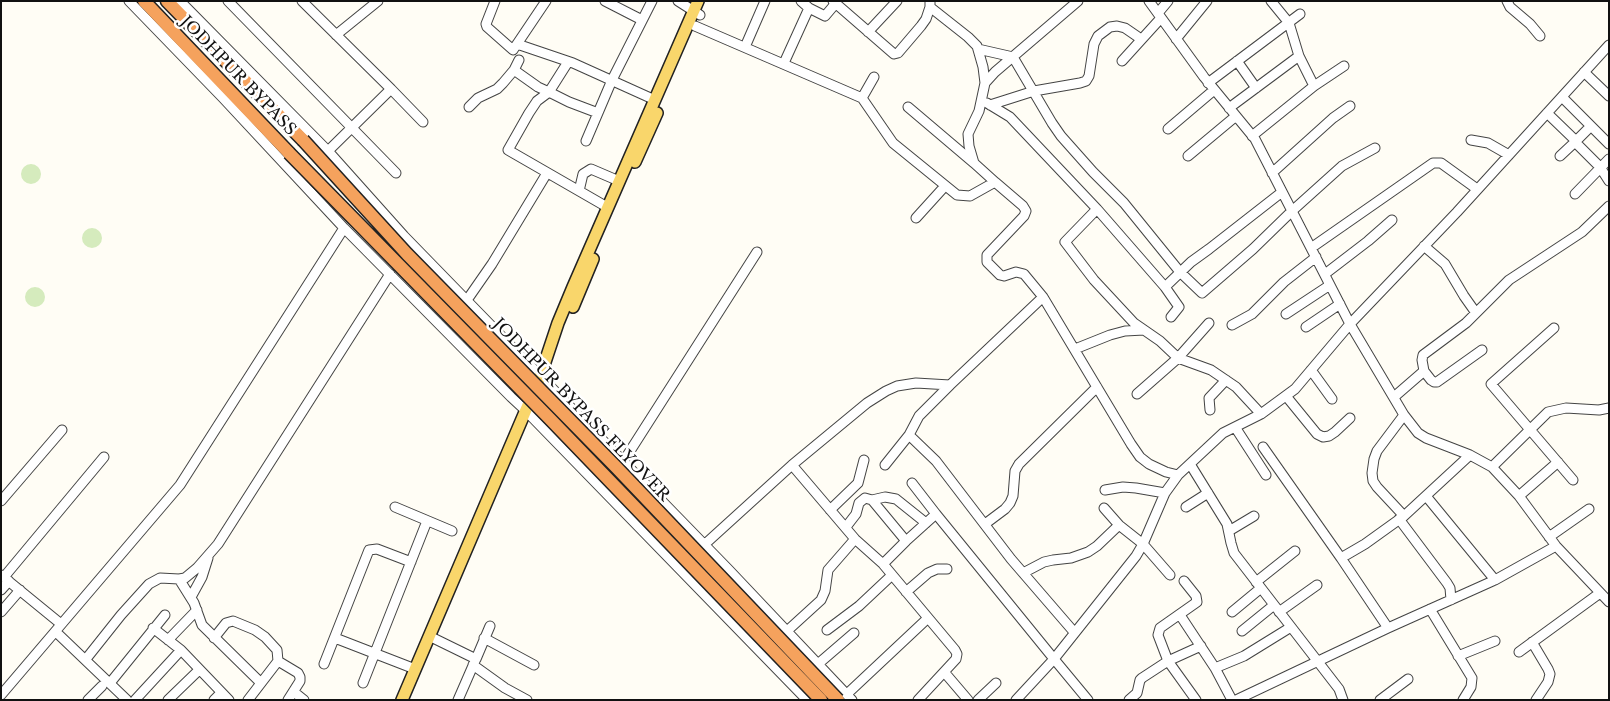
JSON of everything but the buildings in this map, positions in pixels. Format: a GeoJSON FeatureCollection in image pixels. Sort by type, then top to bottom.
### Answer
{"type":"FeatureCollection","features":[{"type":"Feature","properties":{"kind":"highway","name":"JODHPUR BYPASS"},"geometry":{"type":"LineString","coordinates":[[144,1],[289,153]]}},
{"type":"Feature","properties":{"kind":"highway","name":"JODHPUR BYPASS"},"geometry":{"type":"LineString","coordinates":[[167,1],[303,140]]}},
{"type":"Feature","properties":{"kind":"highway","name":"JODHPUR BYPASS FLYOVER"},"geometry":{"type":"LineString","coordinates":[[303,140],[407,254],[846,698]]}},
{"type":"Feature","properties":{"kind":"highway","name":"JODHPUR BYPASS FLYOVER"},"geometry":{"type":"LineString","coordinates":[[289,153],[552,420],[821,700]]}},
{"type":"Feature","properties":{"kind":"main road"},"geometry":{"type":"LineString","coordinates":[[402,700],[540,377],[558,323],[618,181],[697,13],[706,1]]}},
{"type":"Feature","properties":{"kind":"main road"},"geometry":{"type":"LineString","coordinates":[[550,350],[563,329],[697,13]]}},
{"type":"Feature","properties":{"kind":"street"},"geometry":{"type":"LineString","coordinates":[[129,1],[223,98],[344,228],[525,410],[807,700]]}},
{"type":"Feature","properties":{"kind":"street"},"geometry":{"type":"LineString","coordinates":[[180,1],[328,151],[404,236],[818,664],[846,698],[928,618]]}},
{"type":"Feature","properties":{"kind":"street"},"geometry":{"type":"LineString","coordinates":[[228,1],[396,173]]}},
{"type":"Feature","properties":{"kind":"street"},"geometry":{"type":"LineString","coordinates":[[336,35],[378,1]]}},
{"type":"Feature","properties":{"kind":"street"},"geometry":{"type":"LineString","coordinates":[[495,1],[486,24],[487,27],[513,50],[546,1]]}},
{"type":"Feature","properties":{"kind":"street"},"geometry":{"type":"LineString","coordinates":[[605,1],[642,20]]}},
{"type":"Feature","properties":{"kind":"street"},"geometry":{"type":"LineString","coordinates":[[586,141],[612,80],[652,1]]}},
{"type":"Feature","properties":{"kind":"street"},"geometry":{"type":"LineString","coordinates":[[678,1],[745,47],[862,98],[893,143],[957,195],[970,196],[995,182]]}},
{"type":"Feature","properties":{"kind":"street"},"geometry":{"type":"LineString","coordinates":[[745,47],[765,1]]}},
{"type":"Feature","properties":{"kind":"street"},"geometry":{"type":"LineString","coordinates":[[801,1],[809,8],[825,16],[840,3],[868,32],[894,54],[898,53],[921,26],[926,19],[930,4],[968,37],[978,49],[983,67],[986,103]]}},
{"type":"Feature","properties":{"kind":"street"},"geometry":{"type":"LineString","coordinates":[[985,83],[995,72],[1078,1]]}},
{"type":"Feature","properties":{"kind":"street"},"geometry":{"type":"LineString","coordinates":[[1149,1],[1211,86],[1252,136],[1350,324],[1404,415],[1418,433],[1426,438],[1470,455],[1492,467],[1518,496],[1556,546],[1605,596],[1519,652]]}},
{"type":"Feature","properties":{"kind":"street"},"geometry":{"type":"LineString","coordinates":[[1122,61],[1141,40],[1168,1]]}},
{"type":"Feature","properties":{"kind":"street"},"geometry":{"type":"LineString","coordinates":[[1176,39],[1207,1]]}},
{"type":"Feature","properties":{"kind":"street"},"geometry":{"type":"LineString","coordinates":[[1271,1],[1289,23],[1299,56],[1314,86]]}},
{"type":"Feature","properties":{"kind":"street"},"geometry":{"type":"LineString","coordinates":[[1507,1],[1510,7],[1530,24],[1540,36]]}},
{"type":"Feature","properties":{"kind":"street"},"geometry":{"type":"LineString","coordinates":[[306,2],[336,35],[423,122]]}},
{"type":"Feature","properties":{"kind":"street"},"geometry":{"type":"LineString","coordinates":[[868,32],[895,2]]}},
{"type":"Feature","properties":{"kind":"street"},"geometry":{"type":"LineString","coordinates":[[784,63],[809,8]]}},
{"type":"Feature","properties":{"kind":"street"},"geometry":{"type":"LineString","coordinates":[[1168,129],[1237,61],[1300,14]]}},
{"type":"Feature","properties":{"kind":"street"},"geometry":{"type":"LineString","coordinates":[[974,163],[968,134],[979,111],[986,103],[1086,81],[1089,76],[1094,44],[1098,36],[1110,27],[1125,28],[1141,40]]}},
{"type":"Feature","properties":{"kind":"street"},"geometry":{"type":"LineString","coordinates":[[517,44],[568,62],[655,100]]}},
{"type":"Feature","properties":{"kind":"street"},"geometry":{"type":"LineString","coordinates":[[1016,700],[1054,659],[1136,556],[1165,493],[1178,475],[1223,434],[1261,414],[1295,389],[1350,324],[1608,48]]}},
{"type":"Feature","properties":{"kind":"street"},"geometry":{"type":"LineString","coordinates":[[978,49],[1013,57],[1052,123],[1062,136],[1093,172],[1124,203],[1180,272],[1202,293],[1254,249],[1292,211],[1342,166],[1375,148]]}},
{"type":"Feature","properties":{"kind":"street"},"geometry":{"type":"LineString","coordinates":[[1229,108],[1299,56]]}},
{"type":"Feature","properties":{"kind":"street"},"geometry":{"type":"LineString","coordinates":[[469,107],[478,98],[497,89],[514,70],[519,60]]}},
{"type":"Feature","properties":{"kind":"street"},"geometry":{"type":"LineString","coordinates":[[1237,61],[1256,88]]}},
{"type":"Feature","properties":{"kind":"street"},"geometry":{"type":"LineString","coordinates":[[568,62],[549,92],[537,102],[529,113],[508,150],[608,207]]}},
{"type":"Feature","properties":{"kind":"street"},"geometry":{"type":"LineString","coordinates":[[1252,136],[1314,86],[1344,66]]}},
{"type":"Feature","properties":{"kind":"street"},"geometry":{"type":"LineString","coordinates":[[514,70],[538,87],[598,113]]}},
{"type":"Feature","properties":{"kind":"street"},"geometry":{"type":"LineString","coordinates":[[1584,72],[1609,96]]}},
{"type":"Feature","properties":{"kind":"street"},"geometry":{"type":"LineString","coordinates":[[862,98],[874,77]]}},
{"type":"Feature","properties":{"kind":"street"},"geometry":{"type":"LineString","coordinates":[[328,151],[391,89]]}},
{"type":"Feature","properties":{"kind":"street"},"geometry":{"type":"LineString","coordinates":[[1562,97],[1609,144]]}},
{"type":"Feature","properties":{"kind":"street"},"geometry":{"type":"LineString","coordinates":[[986,103],[1010,117],[1097,209],[1165,287],[1179,306],[1171,317]]}},
{"type":"Feature","properties":{"kind":"street"},"geometry":{"type":"LineString","coordinates":[[1272,173],[1333,118],[1350,106]]}},
{"type":"Feature","properties":{"kind":"street"},"geometry":{"type":"LineString","coordinates":[[908,107],[1025,208],[1026,214],[987,255],[987,262],[1000,276],[1016,272],[1022,273],[1043,297],[1140,456],[1149,464],[1178,475]]}},
{"type":"Feature","properties":{"kind":"street"},"geometry":{"type":"LineString","coordinates":[[1547,113],[1600,166],[1609,181]]}},
{"type":"Feature","properties":{"kind":"street"},"geometry":{"type":"LineString","coordinates":[[1188,156],[1236,116]]}},
{"type":"Feature","properties":{"kind":"street"},"geometry":{"type":"LineString","coordinates":[[1560,156],[1591,126]]}},
{"type":"Feature","properties":{"kind":"street"},"geometry":{"type":"LineString","coordinates":[[1471,140],[1488,143],[1509,155]]}},
{"type":"Feature","properties":{"kind":"street"},"geometry":{"type":"LineString","coordinates":[[1576,194],[1600,166],[1609,159]]}},
{"type":"Feature","properties":{"kind":"street"},"geometry":{"type":"LineString","coordinates":[[1311,248],[1433,163],[1441,163],[1477,189]]}},
{"type":"Feature","properties":{"kind":"street"},"geometry":{"type":"LineString","coordinates":[[579,190],[582,174],[591,170],[618,181]]}},
{"type":"Feature","properties":{"kind":"street"},"geometry":{"type":"LineString","coordinates":[[466,300],[492,264],[547,173]]}},
{"type":"Feature","properties":{"kind":"street"},"geometry":{"type":"LineString","coordinates":[[916,218],[945,186]]}},
{"type":"Feature","properties":{"kind":"street"},"geometry":{"type":"LineString","coordinates":[[1165,287],[1191,262],[1282,192]]}},
{"type":"Feature","properties":{"kind":"street"},"geometry":{"type":"LineString","coordinates":[[1482,350],[1437,382],[1431,380],[1424,371],[1423,355],[1466,323],[1509,280],[1582,232],[1609,206]]}},
{"type":"Feature","properties":{"kind":"street"},"geometry":{"type":"LineString","coordinates":[[1097,209],[1065,242],[1094,280],[1134,323],[1160,341],[1178,358],[1211,370],[1236,387],[1261,414]]}},
{"type":"Feature","properties":{"kind":"street"},"geometry":{"type":"LineString","coordinates":[[1324,274],[1368,241],[1392,220]]}},
{"type":"Feature","properties":{"kind":"street"},"geometry":{"type":"LineString","coordinates":[[1,694],[180,485],[344,228]]}},
{"type":"Feature","properties":{"kind":"street"},"geometry":{"type":"LineString","coordinates":[[1424,246],[1445,264],[1476,313]]}},
{"type":"Feature","properties":{"kind":"street"},"geometry":{"type":"LineString","coordinates":[[623,462],[757,252]]}},
{"type":"Feature","properties":{"kind":"street"},"geometry":{"type":"LineString","coordinates":[[1232,324],[1252,314],[1284,282],[1316,257]]}},
{"type":"Feature","properties":{"kind":"street"},"geometry":{"type":"LineString","coordinates":[[86,659],[121,615],[149,584],[160,578],[179,579],[191,574],[218,544],[390,274]]}},
{"type":"Feature","properties":{"kind":"street"},"geometry":{"type":"LineString","coordinates":[[1286,314],[1330,285]]}},
{"type":"Feature","properties":{"kind":"street"},"geometry":{"type":"LineString","coordinates":[[885,465],[910,435],[919,416],[1043,297]]}},
{"type":"Feature","properties":{"kind":"street"},"geometry":{"type":"LineString","coordinates":[[1306,327],[1340,304]]}},
{"type":"Feature","properties":{"kind":"street"},"geometry":{"type":"LineString","coordinates":[[1138,394],[1178,358],[1209,323]]}},
{"type":"Feature","properties":{"kind":"street"},"geometry":{"type":"LineString","coordinates":[[1554,328],[1491,384],[1573,480]]}},
{"type":"Feature","properties":{"kind":"street"},"geometry":{"type":"LineString","coordinates":[[1075,349],[1125,331],[1144,330]]}},
{"type":"Feature","properties":{"kind":"street"},"geometry":{"type":"LineString","coordinates":[[1311,370],[1332,399]]}},
{"type":"Feature","properties":{"kind":"street"},"geometry":{"type":"LineString","coordinates":[[1394,398],[1424,371]]}},
{"type":"Feature","properties":{"kind":"street"},"geometry":{"type":"LineString","coordinates":[[1210,410],[1209,398],[1226,380]]}},
{"type":"Feature","properties":{"kind":"street"},"geometry":{"type":"LineString","coordinates":[[704,545],[792,465],[867,403],[897,386],[916,383],[950,385]]}},
{"type":"Feature","properties":{"kind":"street"},"geometry":{"type":"LineString","coordinates":[[985,524],[1010,503],[1013,496],[1015,471],[1019,464],[1097,387]]}},
{"type":"Feature","properties":{"kind":"street"},"geometry":{"type":"LineString","coordinates":[[1286,396],[1317,434],[1323,437],[1329,436],[1350,418]]}},
{"type":"Feature","properties":{"kind":"street"},"geometry":{"type":"LineString","coordinates":[[1492,467],[1548,412],[1566,408],[1599,410],[1609,408]]}},
{"type":"Feature","properties":{"kind":"street"},"geometry":{"type":"LineString","coordinates":[[1404,415],[1377,451],[1372,473],[1373,481],[1447,582],[1452,600]]}},
{"type":"Feature","properties":{"kind":"street"},"geometry":{"type":"LineString","coordinates":[[1235,427],[1266,475]]}},
{"type":"Feature","properties":{"kind":"street"},"geometry":{"type":"LineString","coordinates":[[1,501],[62,430]]}},
{"type":"Feature","properties":{"kind":"street"},"geometry":{"type":"LineString","coordinates":[[910,435],[936,461],[1023,573],[1074,632]]}},
{"type":"Feature","properties":{"kind":"street"},"geometry":{"type":"LineString","coordinates":[[1263,447],[1388,628]]}},
{"type":"Feature","properties":{"kind":"street"},"geometry":{"type":"LineString","coordinates":[[1341,558],[1365,544],[1401,518],[1470,455]]}},
{"type":"Feature","properties":{"kind":"street"},"geometry":{"type":"LineString","coordinates":[[1,590],[5,578],[104,457]]}},
{"type":"Feature","properties":{"kind":"street"},"geometry":{"type":"LineString","coordinates":[[830,510],[858,483],[864,460]]}},
{"type":"Feature","properties":{"kind":"street"},"geometry":{"type":"LineString","coordinates":[[1518,496],[1558,462]]}},
{"type":"Feature","properties":{"kind":"street"},"geometry":{"type":"LineString","coordinates":[[1190,464],[1227,524],[1234,553],[1339,688],[1343,700]]}},
{"type":"Feature","properties":{"kind":"street"},"geometry":{"type":"LineString","coordinates":[[792,465],[855,538],[883,564],[955,650],[957,654],[956,659],[918,700]]}},
{"type":"Feature","properties":{"kind":"street"},"geometry":{"type":"LineString","coordinates":[[912,483],[1088,700]]}},
{"type":"Feature","properties":{"kind":"street"},"geometry":{"type":"LineString","coordinates":[[1105,490],[1123,487],[1165,493]]}},
{"type":"Feature","properties":{"kind":"street"},"geometry":{"type":"LineString","coordinates":[[1186,507],[1208,493]]}},
{"type":"Feature","properties":{"kind":"street"},"geometry":{"type":"LineString","coordinates":[[1426,496],[1495,580]]}},
{"type":"Feature","properties":{"kind":"street"},"geometry":{"type":"LineString","coordinates":[[846,527],[856,514],[859,502],[862,499],[869,498],[872,500],[885,497],[896,500],[926,524]]}},
{"type":"Feature","properties":{"kind":"street"},"geometry":{"type":"LineString","coordinates":[[872,500],[906,541]]}},
{"type":"Feature","properties":{"kind":"street"},"geometry":{"type":"LineString","coordinates":[[394,507],[452,531]]}},
{"type":"Feature","properties":{"kind":"street"},"geometry":{"type":"LineString","coordinates":[[1104,508],[1119,525],[1143,544],[1170,575]]}},
{"type":"Feature","properties":{"kind":"street"},"geometry":{"type":"LineString","coordinates":[[1549,537],[1589,509]]}},
{"type":"Feature","properties":{"kind":"street"},"geometry":{"type":"LineString","coordinates":[[883,564],[936,514]]}},
{"type":"Feature","properties":{"kind":"street"},"geometry":{"type":"LineString","coordinates":[[1229,531],[1254,516]]}},
{"type":"Feature","properties":{"kind":"street"},"geometry":{"type":"LineString","coordinates":[[363,683],[427,521]]}},
{"type":"Feature","properties":{"kind":"street"},"geometry":{"type":"LineString","coordinates":[[1023,573],[1044,562],[1071,558],[1088,552],[1119,525]]}},
{"type":"Feature","properties":{"kind":"street"},"geometry":{"type":"LineString","coordinates":[[786,631],[821,600],[825,590],[828,570],[855,538]]}},
{"type":"Feature","properties":{"kind":"street"},"geometry":{"type":"LineString","coordinates":[[1236,700],[1495,580],[1556,546]]}},
{"type":"Feature","properties":{"kind":"street"},"geometry":{"type":"LineString","coordinates":[[324,664],[369,550],[377,550],[411,562]]}},
{"type":"Feature","properties":{"kind":"street"},"geometry":{"type":"LineString","coordinates":[[1232,612],[1295,551]]}},
{"type":"Feature","properties":{"kind":"street"},"geometry":{"type":"LineString","coordinates":[[191,596],[202,577],[208,555]]}},
{"type":"Feature","properties":{"kind":"street"},"geometry":{"type":"LineString","coordinates":[[906,592],[928,573],[937,569],[947,569]]}},
{"type":"Feature","properties":{"kind":"street"},"geometry":{"type":"LineString","coordinates":[[827,630],[859,606],[892,575]]}},
{"type":"Feature","properties":{"kind":"street"},"geometry":{"type":"LineString","coordinates":[[5,578],[20,590],[58,628],[106,684],[127,700]]}},
{"type":"Feature","properties":{"kind":"street"},"geometry":{"type":"LineString","coordinates":[[179,579],[191,596],[202,625],[260,683]]}},
{"type":"Feature","properties":{"kind":"street"},"geometry":{"type":"LineString","coordinates":[[1184,581],[1196,596],[1197,602],[1158,631],[1168,661],[1196,700]]}},
{"type":"Feature","properties":{"kind":"street"},"geometry":{"type":"LineString","coordinates":[[1242,631],[1276,608],[1317,585]]}},
{"type":"Feature","properties":{"kind":"street"},"geometry":{"type":"LineString","coordinates":[[1,612],[20,590]]}},
{"type":"Feature","properties":{"kind":"street"},"geometry":{"type":"LineString","coordinates":[[168,640],[196,610]]}},
{"type":"Feature","properties":{"kind":"street"},"geometry":{"type":"LineString","coordinates":[[1430,610],[1471,675],[1473,682],[1463,700]]}},
{"type":"Feature","properties":{"kind":"street"},"geometry":{"type":"LineString","coordinates":[[88,700],[106,684],[165,615]]}},
{"type":"Feature","properties":{"kind":"street"},"geometry":{"type":"LineString","coordinates":[[1180,615],[1201,646],[1232,700]]}},
{"type":"Feature","properties":{"kind":"street"},"geometry":{"type":"LineString","coordinates":[[214,638],[226,622],[233,620],[265,637],[277,650],[278,661],[248,700]]}},
{"type":"Feature","properties":{"kind":"street"},"geometry":{"type":"LineString","coordinates":[[460,699],[490,626]]}},
{"type":"Feature","properties":{"kind":"street"},"geometry":{"type":"LineString","coordinates":[[1214,668],[1244,656],[1291,626]]}},
{"type":"Feature","properties":{"kind":"street"},"geometry":{"type":"LineString","coordinates":[[154,628],[181,650],[229,700]]}},
{"type":"Feature","properties":{"kind":"street"},"geometry":{"type":"LineString","coordinates":[[818,664],[854,633]]}},
{"type":"Feature","properties":{"kind":"street"},"geometry":{"type":"LineString","coordinates":[[429,636],[474,662],[509,690],[527,700]]}},
{"type":"Feature","properties":{"kind":"street"},"geometry":{"type":"LineString","coordinates":[[335,638],[415,669]]}},
{"type":"Feature","properties":{"kind":"street"},"geometry":{"type":"LineString","coordinates":[[484,638],[534,665]]}},
{"type":"Feature","properties":{"kind":"street"},"geometry":{"type":"LineString","coordinates":[[1458,656],[1494,641]]}},
{"type":"Feature","properties":{"kind":"street"},"geometry":{"type":"LineString","coordinates":[[1532,642],[1550,674],[1548,682],[1536,700]]}},
{"type":"Feature","properties":{"kind":"street"},"geometry":{"type":"LineString","coordinates":[[1129,700],[1137,692],[1140,679],[1168,661],[1201,646]]}},
{"type":"Feature","properties":{"kind":"street"},"geometry":{"type":"LineString","coordinates":[[135,700],[181,650]]}},
{"type":"Feature","properties":{"kind":"street"},"geometry":{"type":"LineString","coordinates":[[278,661],[298,672],[300,681],[291,696],[304,700]]}},
{"type":"Feature","properties":{"kind":"street"},"geometry":{"type":"LineString","coordinates":[[168,700],[199,670]]}},
{"type":"Feature","properties":{"kind":"street"},"geometry":{"type":"LineString","coordinates":[[944,673],[968,700]]}},
{"type":"Feature","properties":{"kind":"street"},"geometry":{"type":"LineString","coordinates":[[1380,700],[1408,679]]}},
{"type":"Feature","properties":{"kind":"street"},"geometry":{"type":"LineString","coordinates":[[978,700],[996,683]]}},
{"type":"Feature","properties":{"kind":"street"},"geometry":{"type":"LineString","coordinates":[[214,700],[221,693]]}},
{"type":"Feature","properties":{"kind":"green space"},"geometry":{"type":"Polygon","coordinates":[[[31,164],[38,167],[41,174],[38,181],[31,184],[24,181],[21,174],[24,167],[31,164]]]}},
{"type":"Feature","properties":{"kind":"green space"},"geometry":{"type":"Polygon","coordinates":[[[92,228],[99,231],[102,238],[99,245],[92,248],[85,245],[82,238],[85,231],[92,228]]]}},
{"type":"Feature","properties":{"kind":"green space"},"geometry":{"type":"Polygon","coordinates":[[[35,287],[42,290],[45,297],[42,304],[35,307],[28,304],[25,297],[28,290],[35,287]]]}}]}
